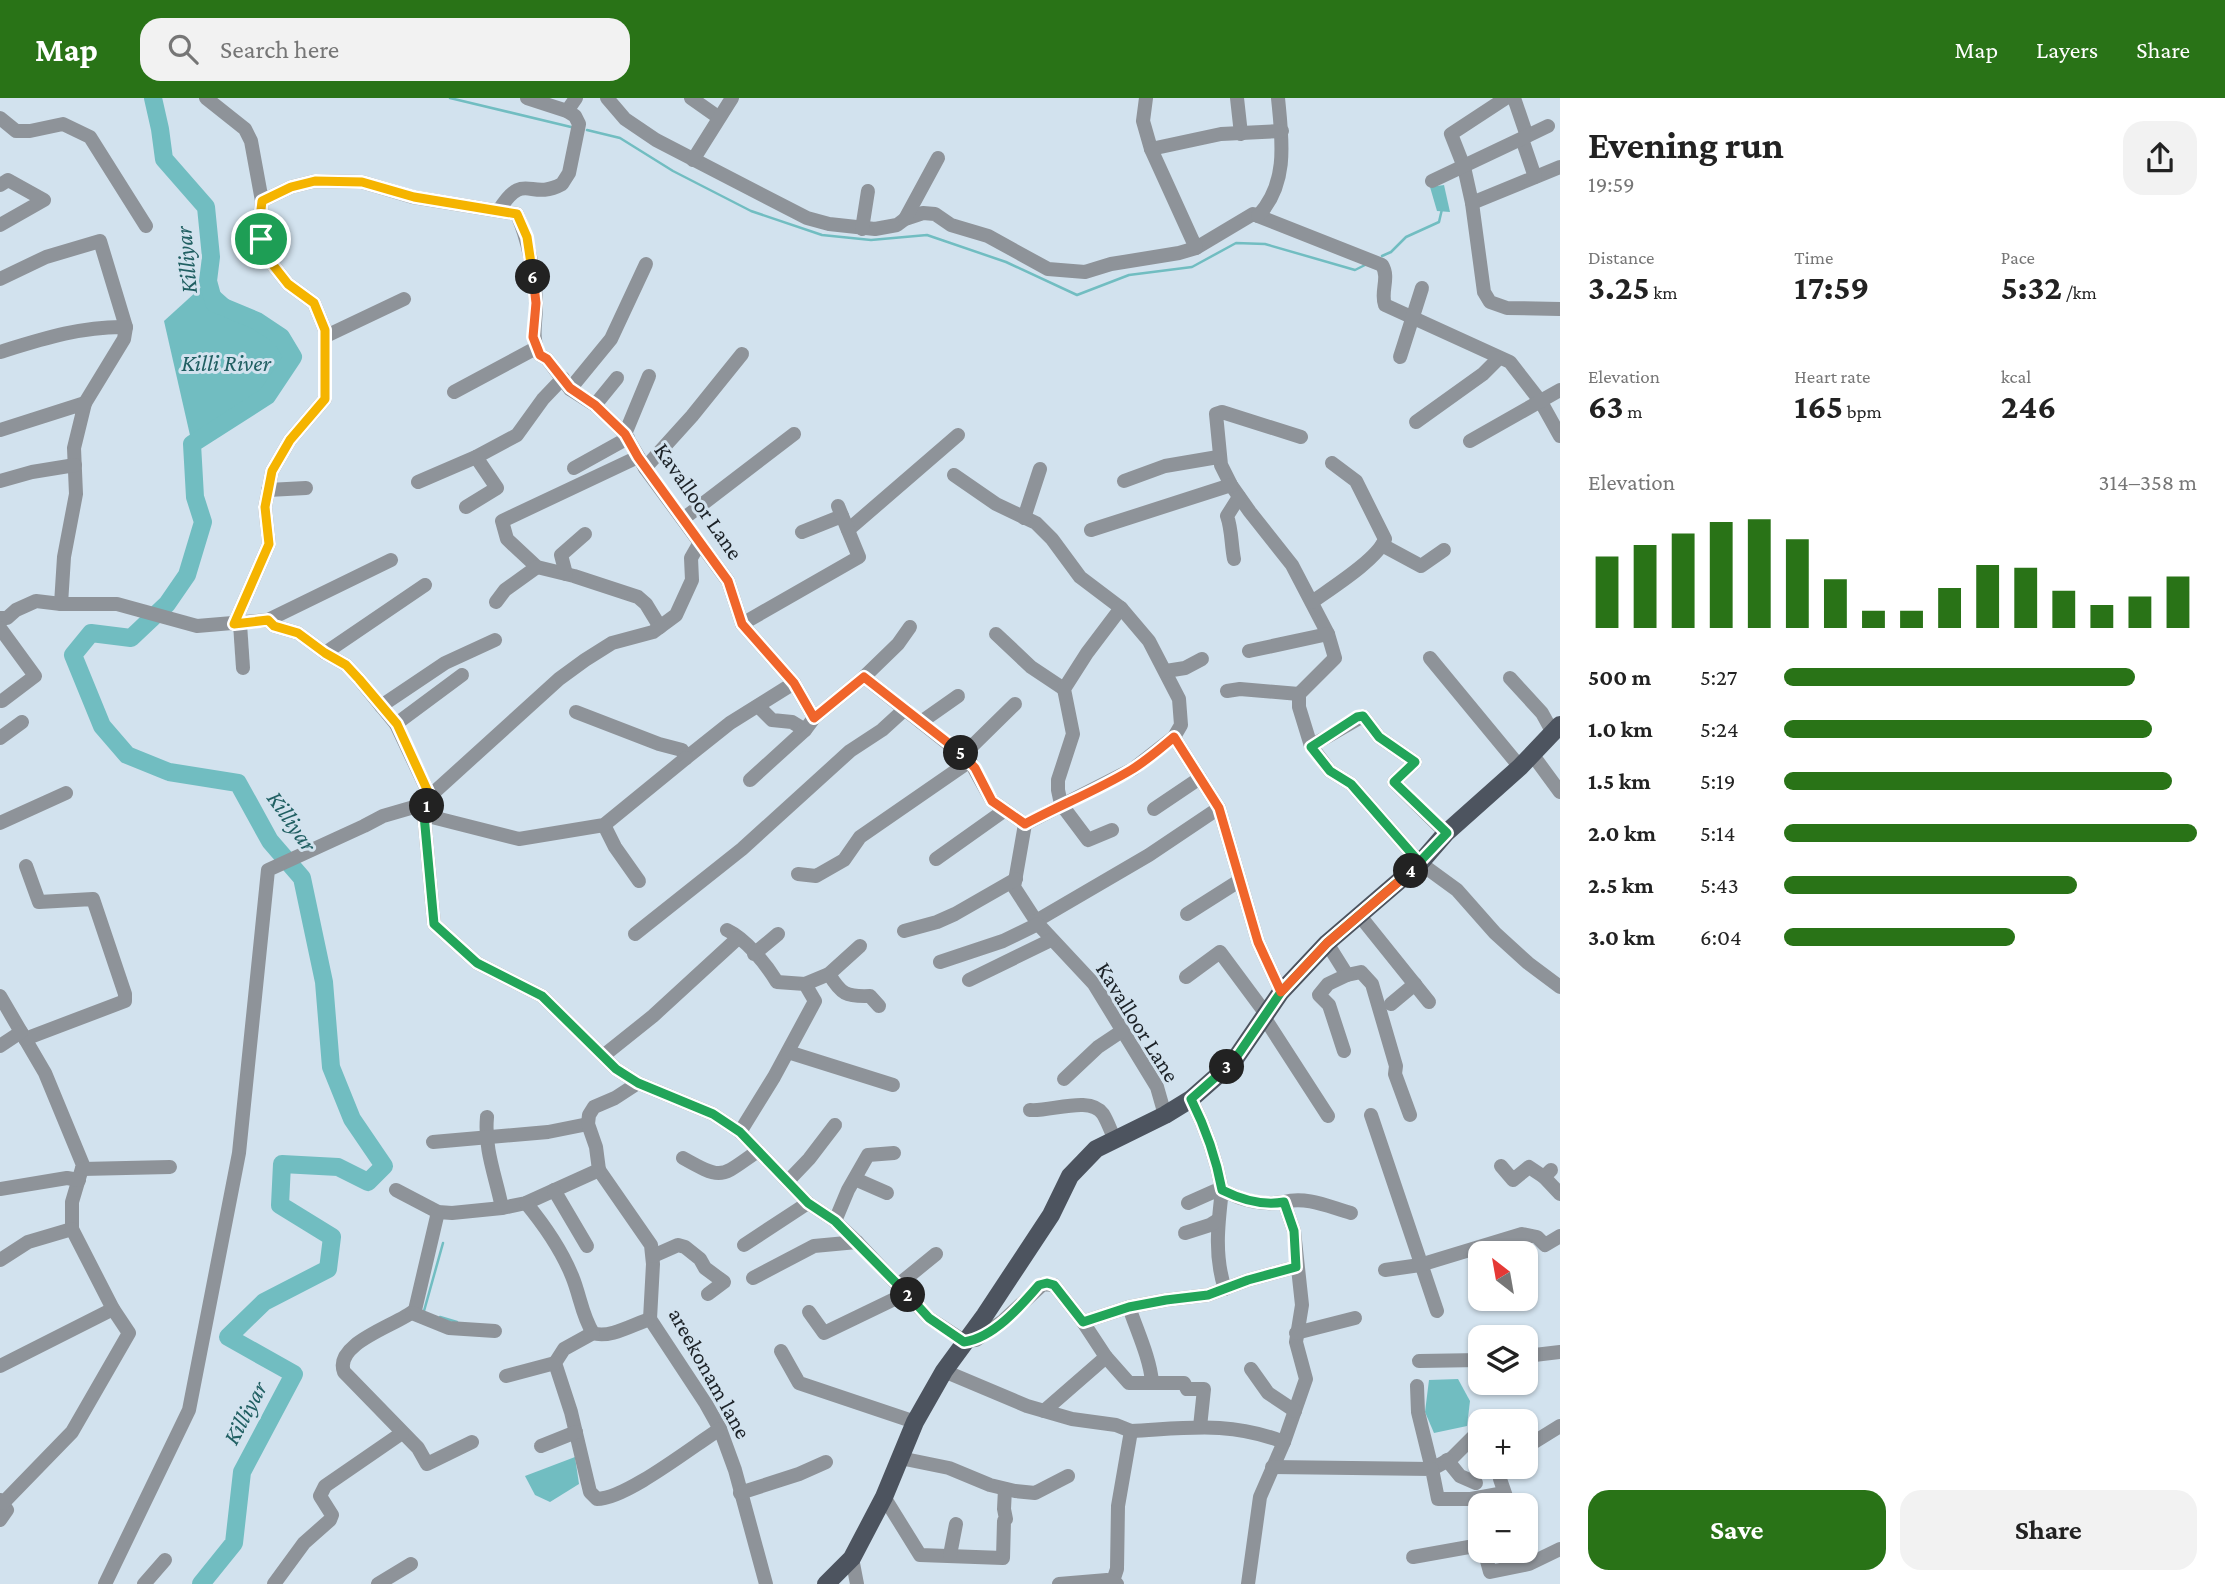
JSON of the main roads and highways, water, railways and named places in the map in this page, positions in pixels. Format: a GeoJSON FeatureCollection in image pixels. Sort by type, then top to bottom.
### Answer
{"type":"FeatureCollection","features":[{"type":"Feature","properties":{"kind":"main road"},"geometry":{"type":"LineString","coordinates":[[826,1584],[852,1558],[884,1497],[915,1422],[944,1371],[985,1315],[1051,1215],[1070,1175],[1096,1149],[1191,1099],[1233,1062],[1281,992],[1327,943],[1420,863],[1447,833],[1526,761],[1556,729]]}},
{"type":"Feature","properties":{"kind":"water"},"geometry":{"type":"Polygon","coordinates":[[[1444,185],[1450,212],[1437,211],[1430,187],[1444,185]]]}},
{"type":"Feature","properties":{"kind":"water","name":"Killi River"},"geometry":{"type":"Polygon","coordinates":[[[208,281],[293,357],[267,396],[192,444],[164,321],[208,281]]]}},
{"type":"Feature","properties":{"kind":"water"},"geometry":{"type":"Polygon","coordinates":[[[1458,1379],[1470,1401],[1467,1426],[1434,1433],[1425,1412],[1429,1380],[1458,1379]]]}},
{"type":"Feature","properties":{"kind":"water"},"geometry":{"type":"Polygon","coordinates":[[[575,1457],[579,1484],[550,1502],[535,1495],[525,1476],[575,1457]]]}},
{"type":"Feature","properties":{"kind":"waterway","name":"Killiyar"},"geometry":{"type":"LineString","coordinates":[[153,98],[164,159],[206,207],[211,257],[208,281],[214,303],[257,321],[281,337],[293,357],[267,396],[192,444],[195,497],[203,522],[187,575],[167,604],[131,638],[91,633],[73,655],[102,726],[127,755],[169,772],[238,783],[270,841],[302,878],[324,982],[331,1067],[352,1119],[384,1166],[368,1182],[338,1167],[282,1164],[280,1205],[332,1237],[328,1269],[264,1302],[228,1337],[294,1374],[242,1472],[234,1543],[201,1584]]}},
{"type":"Feature","properties":{"kind":"waterway"},"geometry":{"type":"LineString","coordinates":[[450,98],[571,127]]}},
{"type":"Feature","properties":{"kind":"waterway"},"geometry":{"type":"LineString","coordinates":[[587,130],[620,138],[673,171],[751,211],[822,235],[871,240],[927,235],[1006,262],[1077,295],[1129,275],[1192,267],[1236,243],[1265,244],[1355,270],[1365,265]]}},
{"type":"Feature","properties":{"kind":"waterway"},"geometry":{"type":"LineString","coordinates":[[1382,256],[1391,252],[1406,237],[1439,222],[1442,209]]}},
{"type":"Feature","properties":{"kind":"waterway"},"geometry":{"type":"LineString","coordinates":[[424,1311],[443,1243]]}},
{"type":"Feature","properties":{"kind":"waterway"},"geometry":{"type":"LineString","coordinates":[[440,1317],[457,1322]]}}]}
